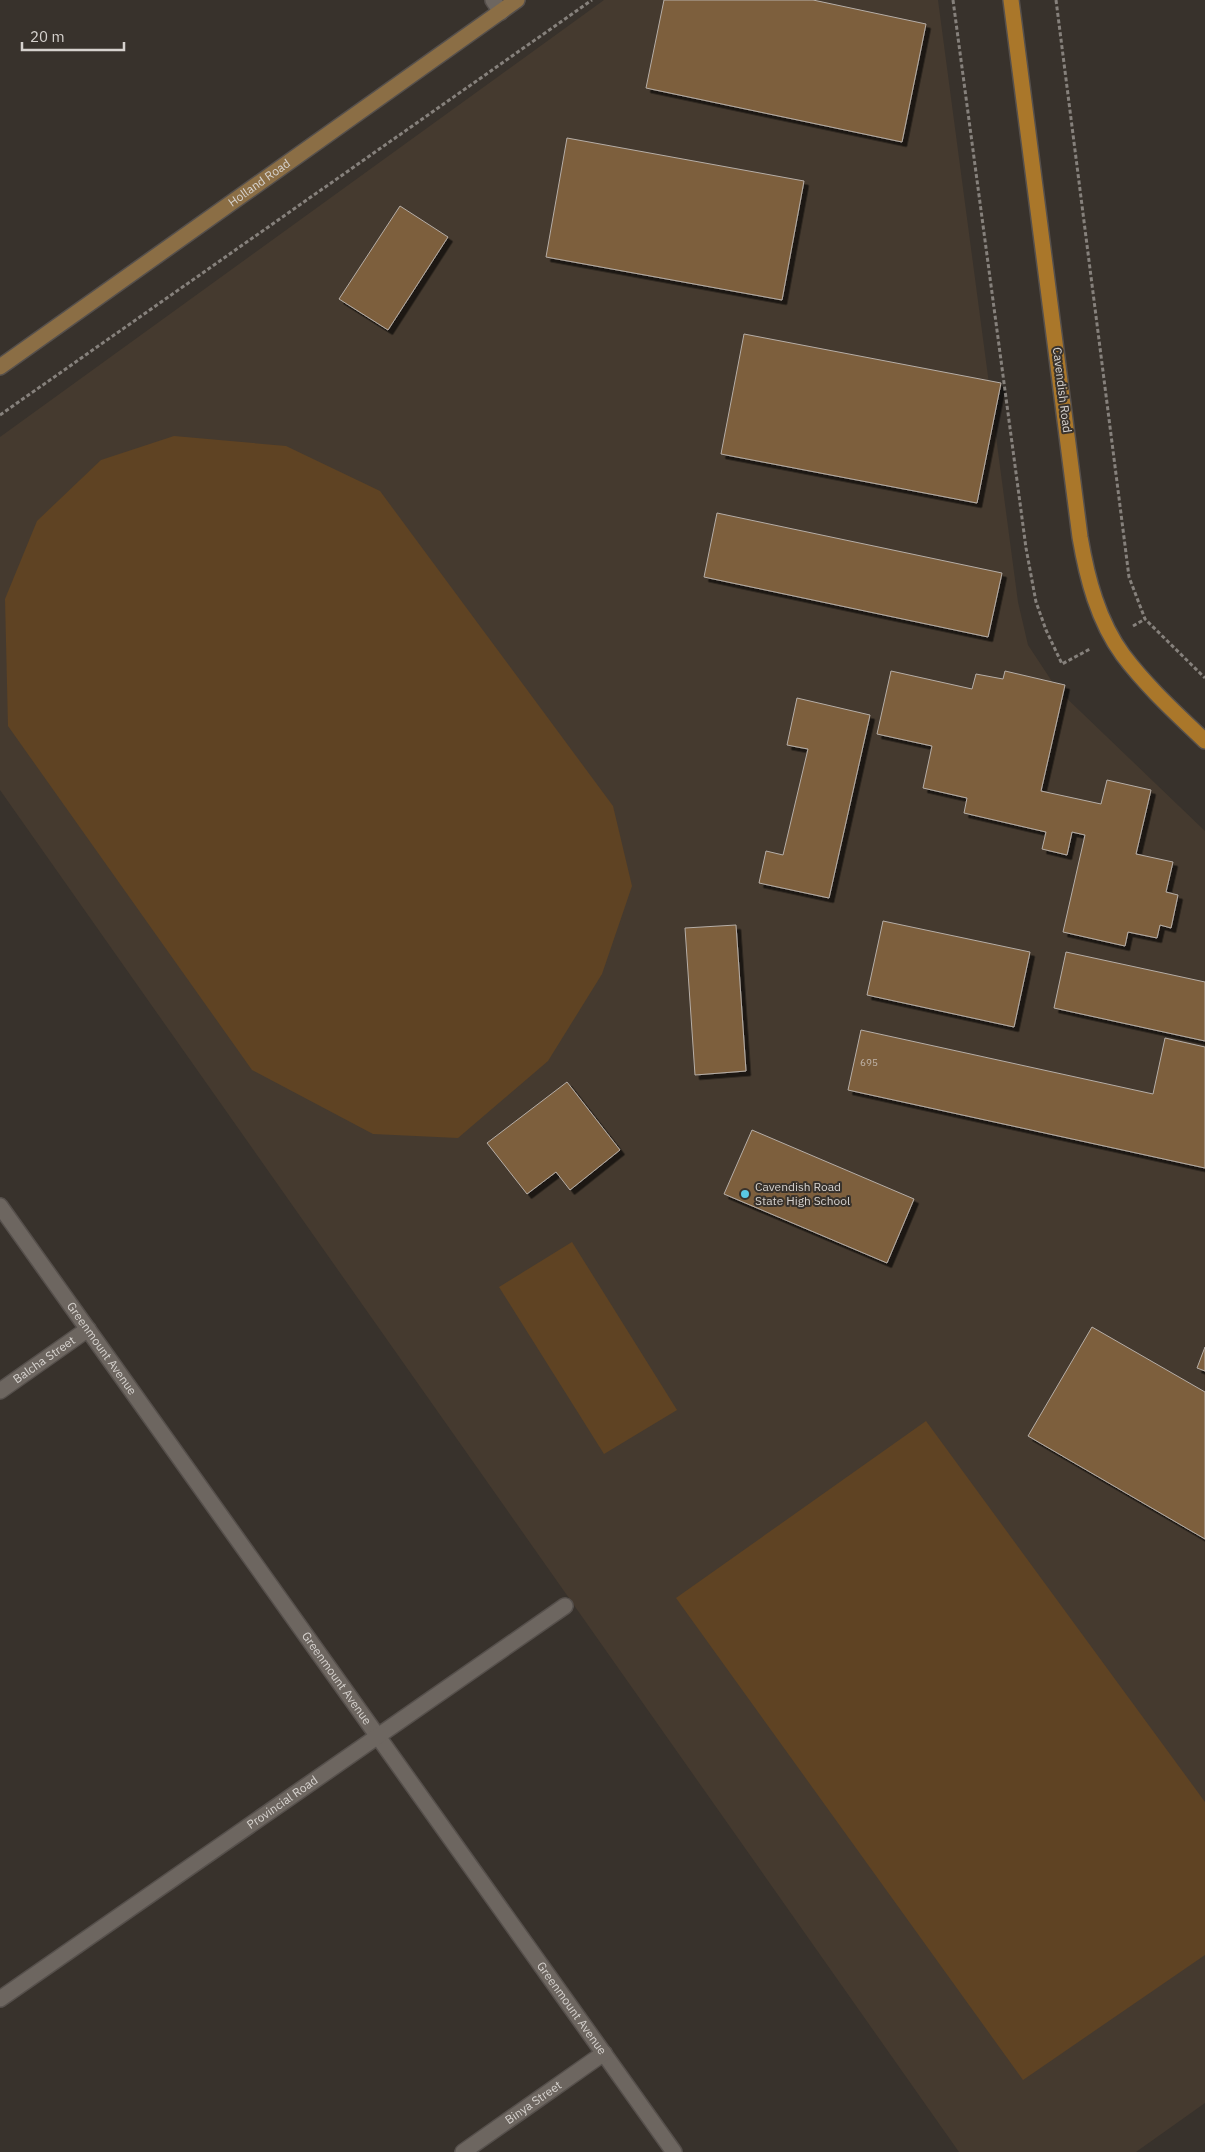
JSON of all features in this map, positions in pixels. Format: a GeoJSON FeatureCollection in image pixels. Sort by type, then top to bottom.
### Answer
{"type":"FeatureCollection","features":[{"type":"Feature","properties":{"kind":"main road","name":"Holland Road"},"geometry":{"type":"LineString","coordinates":[[0,367],[497,6],[517,0]]}},
{"type":"Feature","properties":{"kind":"main road","name":"Cavendish Road"},"geometry":{"type":"LineString","coordinates":[[1011,0],[1079,528],[1088,579],[1107,627],[1123,654],[1163,701],[1205,741]]}},
{"type":"Feature","properties":{"kind":"street","name":"Greenmount Avenue"},"geometry":{"type":"LineString","coordinates":[[0,1206],[674,2152]]}},
{"type":"Feature","properties":{"kind":"street","name":"Balcha Street"},"geometry":{"type":"LineString","coordinates":[[0,1391],[88,1329]]}},
{"type":"Feature","properties":{"kind":"street","name":"Provincial Road"},"geometry":{"type":"LineString","coordinates":[[0,1999],[565,1606]]}},
{"type":"Feature","properties":{"kind":"street","name":"Binya Street"},"geometry":{"type":"LineString","coordinates":[[463,2152],[604,2052]]}},
{"type":"Feature","properties":{"kind":"path"},"geometry":{"type":"LineString","coordinates":[[0,415],[592,0]]}},
{"type":"Feature","properties":{"kind":"path"},"geometry":{"type":"LineString","coordinates":[[953,0],[1026,548],[1036,602],[1046,630],[1062,664],[1080,655]]}},
{"type":"Feature","properties":{"kind":"path"},"geometry":{"type":"LineString","coordinates":[[1056,0],[1129,577],[1145,619],[1205,678]]}},
{"type":"Feature","properties":{"kind":"shaded area","name":"Cavendish Road State High School"},"geometry":{"type":"Polygon","coordinates":[[[604,0],[938,0],[1018,602],[1028,645],[1057,689],[1205,831],[1205,2103],[1136,2152],[959,2152],[0,790],[0,437],[604,0]]]}},
{"type":"Feature","properties":{"kind":"shaded area"},"geometry":{"type":"Polygon","coordinates":[[[174,436],[286,446],[380,491],[613,806],[632,886],[602,974],[548,1061],[458,1138],[373,1134],[252,1070],[8,726],[5,599],[37,521],[101,460],[174,436]]]}},
{"type":"Feature","properties":{"kind":"shaded area"},"geometry":{"type":"Polygon","coordinates":[[[572,1242],[677,1410],[604,1454],[499,1287],[572,1242]]]}},
{"type":"Feature","properties":{"kind":"shaded area"},"geometry":{"type":"Polygon","coordinates":[[[926,1421],[1205,1802],[1205,1955],[1023,2080],[676,1598],[926,1421]]]}},
{"type":"Feature","properties":{"kind":"building"},"geometry":{"type":"Polygon","coordinates":[[[664,0],[813,0],[926,24],[902,142],[646,88],[664,0]]]}},
{"type":"Feature","properties":{"kind":"building"},"geometry":{"type":"Polygon","coordinates":[[[567,138],[804,181],[782,300],[546,257],[567,138]]]}},
{"type":"Feature","properties":{"kind":"building"},"geometry":{"type":"Polygon","coordinates":[[[400,206],[448,237],[388,330],[339,299],[400,206]]]}},
{"type":"Feature","properties":{"kind":"building"},"geometry":{"type":"Polygon","coordinates":[[[744,334],[1001,383],[977,503],[721,454],[744,334]]]}},
{"type":"Feature","properties":{"kind":"building"},"geometry":{"type":"Polygon","coordinates":[[[717,513],[1002,573],[988,637],[704,577],[717,513]]]}},
{"type":"Feature","properties":{"kind":"building"},"geometry":{"type":"Polygon","coordinates":[[[891,671],[972,689],[976,674],[1003,679],[1005,671],[1065,685],[1041,791],[1101,804],[1107,780],[1151,790],[1136,854],[1173,862],[1166,892],[1178,895],[1171,928],[1160,925],[1157,938],[1128,932],[1125,946],[1063,932],[1085,835],[1072,832],[1067,855],[1042,849],[1046,832],[964,813],[967,798],[923,788],[932,746],[877,734],[891,671]]]}},
{"type":"Feature","properties":{"kind":"building"},"geometry":{"type":"Polygon","coordinates":[[[797,698],[870,715],[829,898],[759,883],[766,851],[783,855],[808,749],[787,745],[797,698]]]}},
{"type":"Feature","properties":{"kind":"building"},"geometry":{"type":"Polygon","coordinates":[[[883,921],[1030,952],[1014,1027],[867,995],[883,921]]]}},
{"type":"Feature","properties":{"kind":"building"},"geometry":{"type":"Polygon","coordinates":[[[736,925],[746,1071],[695,1075],[685,928],[736,925]]]}},
{"type":"Feature","properties":{"kind":"building"},"geometry":{"type":"Polygon","coordinates":[[[1066,952],[1205,982],[1205,1041],[1054,1008],[1066,952]]]}},
{"type":"Feature","properties":{"kind":"building"},"geometry":{"type":"Polygon","coordinates":[[[861,1030],[1153,1094],[1165,1038],[1205,1047],[1205,1168],[848,1090],[861,1030]]]}},
{"type":"Feature","properties":{"kind":"building"},"geometry":{"type":"Polygon","coordinates":[[[567,1082],[620,1150],[570,1190],[556,1172],[527,1194],[487,1143],[567,1082]]]}},
{"type":"Feature","properties":{"kind":"building"},"geometry":{"type":"Polygon","coordinates":[[[752,1130],[914,1199],[887,1263],[724,1194],[752,1130]]]}},
{"type":"Feature","properties":{"kind":"building"},"geometry":{"type":"Polygon","coordinates":[[[1092,1327],[1205,1392],[1205,1539],[1028,1436],[1092,1327]]]}},
{"type":"Feature","properties":{"kind":"building"},"geometry":{"type":"Polygon","coordinates":[[[1205,1347],[1205,1371],[1197,1368],[1205,1347]]]}},
{"type":"Feature","properties":{"kind":"place","name":"Cavendish Road State High School"},"geometry":{"type":"Point","coordinates":[745,1194]}}]}
